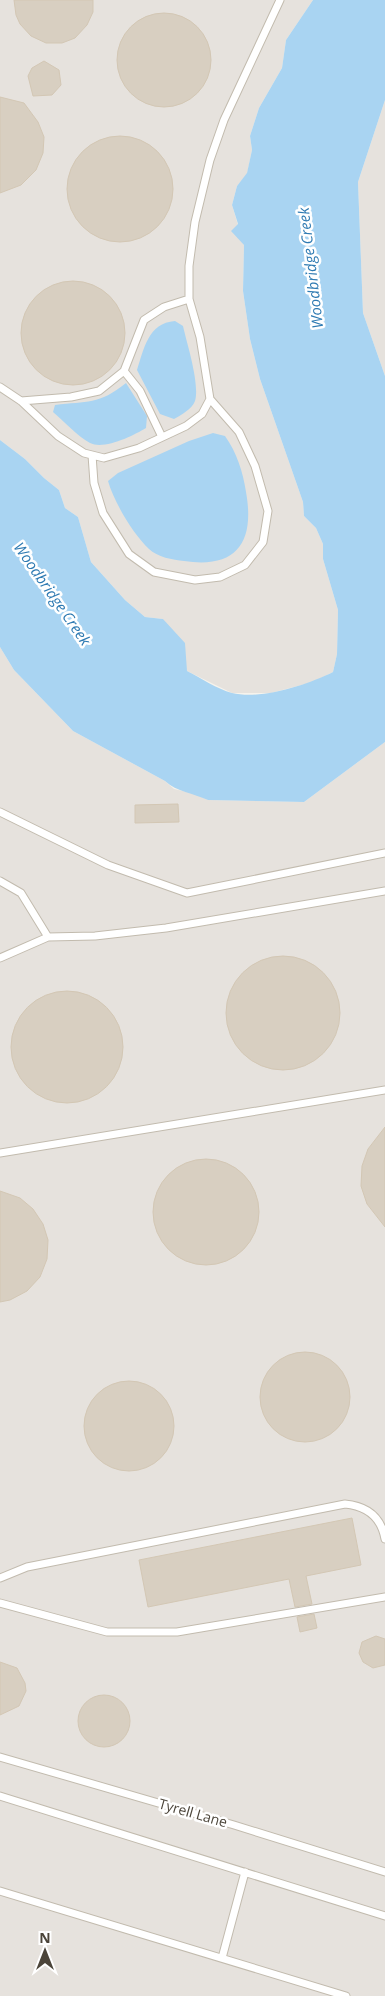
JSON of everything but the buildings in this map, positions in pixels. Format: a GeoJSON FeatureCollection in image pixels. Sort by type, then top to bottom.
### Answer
{"type":"FeatureCollection","features":[{"type":"Feature","properties":{"kind":"lane"},"geometry":{"type":"LineString","coordinates":[[92,455],[94,483],[103,513],[130,554],[154,572],[195,580],[220,577],[245,565],[263,542],[268,511],[255,466],[239,432],[210,399],[200,337],[189,299],[189,266],[194,231],[210,160],[224,120],[280,0]]}},
{"type":"Feature","properties":{"kind":"lane"},"geometry":{"type":"LineString","coordinates":[[21,401],[71,397],[99,391],[124,371],[144,320],[164,307],[189,299]]}},
{"type":"Feature","properties":{"kind":"lane"},"geometry":{"type":"LineString","coordinates":[[124,371],[140,391],[162,437]]}},
{"type":"Feature","properties":{"kind":"lane"},"geometry":{"type":"LineString","coordinates":[[0,387],[21,401],[58,436],[84,453],[104,458],[139,448],[186,426],[202,414],[210,399]]}},
{"type":"Feature","properties":{"kind":"lane"},"geometry":{"type":"LineString","coordinates":[[0,812],[108,865],[187,893],[385,853]]}},
{"type":"Feature","properties":{"kind":"lane"},"geometry":{"type":"LineString","coordinates":[[0,881],[21,893],[48,937]]}},
{"type":"Feature","properties":{"kind":"lane"},"geometry":{"type":"LineString","coordinates":[[0,958],[48,937],[95,936],[166,928],[385,891]]}},
{"type":"Feature","properties":{"kind":"lane"},"geometry":{"type":"LineString","coordinates":[[0,1153],[385,1090]]}},
{"type":"Feature","properties":{"kind":"lane"},"geometry":{"type":"LineString","coordinates":[[0,1578],[27,1566],[345,1504],[358,1505],[373,1513],[383,1529],[385,1539]]}},
{"type":"Feature","properties":{"kind":"lane"},"geometry":{"type":"LineString","coordinates":[[0,1602],[107,1632],[177,1632],[385,1597]]}},
{"type":"Feature","properties":{"kind":"lane","name":"Tyrell Lane"},"geometry":{"type":"LineString","coordinates":[[0,1758],[234,1825],[385,1872]]}},
{"type":"Feature","properties":{"kind":"lane"},"geometry":{"type":"LineString","coordinates":[[0,1796],[385,1916]]}},
{"type":"Feature","properties":{"kind":"lane"},"geometry":{"type":"LineString","coordinates":[[222,1958],[245,1872]]}},
{"type":"Feature","properties":{"kind":"lane"},"geometry":{"type":"LineString","coordinates":[[0,1891],[346,1996]]}},
{"type":"Feature","properties":{"kind":"shaded area"},"geometry":{"type":"Polygon","coordinates":[[[0,0],[313,0],[286,40],[282,68],[259,108],[250,136],[252,150],[247,174],[237,186],[232,205],[244,245],[243,291],[250,339],[260,379],[303,502],[304,516],[316,528],[323,544],[323,559],[338,610],[337,654],[333,672],[313,682],[271,693],[232,693],[187,671],[163,619],[145,617],[125,600],[91,562],[78,517],[65,508],[59,490],[25,459],[0,440],[0,0]]]}},
{"type":"Feature","properties":{"kind":"shaded area"},"geometry":{"type":"Polygon","coordinates":[[[385,100],[385,376],[363,313],[358,182],[385,100]]]}},
{"type":"Feature","properties":{"kind":"shaded area"},"geometry":{"type":"Polygon","coordinates":[[[0,647],[14,670],[73,731],[165,781],[174,789],[196,794],[208,800],[304,802],[385,742],[385,1996],[0,1996],[0,647]]]}},
{"type":"Feature","properties":{"kind":"water","name":"Woodbridge Creek"},"geometry":{"type":"Polygon","coordinates":[[[313,0],[385,0],[385,100],[358,182],[363,313],[385,376],[385,742],[304,802],[208,800],[175,788],[73,731],[14,670],[0,647],[0,440],[25,459],[59,490],[65,508],[78,517],[91,562],[125,600],[145,617],[163,619],[185,643],[187,671],[221,689],[244,695],[284,690],[333,672],[337,654],[338,610],[323,559],[323,544],[316,528],[304,516],[303,502],[260,379],[250,339],[243,291],[244,245],[231,231],[238,224],[232,205],[237,186],[247,173],[252,150],[250,136],[259,108],[282,68],[286,40],[313,0]]]}},
{"type":"Feature","properties":{"kind":"water"},"geometry":{"type":"Polygon","coordinates":[[[175,321],[183,326],[190,353],[196,394],[195,401],[191,407],[174,419],[160,414],[137,370],[148,338],[159,327],[175,321]]]}},
{"type":"Feature","properties":{"kind":"water"},"geometry":{"type":"Polygon","coordinates":[[[126,383],[147,416],[146,428],[134,435],[103,445],[96,445],[85,440],[53,412],[55,405],[100,399],[126,383]]]}},
{"type":"Feature","properties":{"kind":"water"},"geometry":{"type":"Polygon","coordinates":[[[213,433],[225,436],[233,449],[241,470],[248,510],[248,525],[244,538],[238,548],[229,556],[217,561],[184,561],[156,554],[143,543],[119,508],[108,481],[118,473],[189,441],[213,433]]]}}]}
